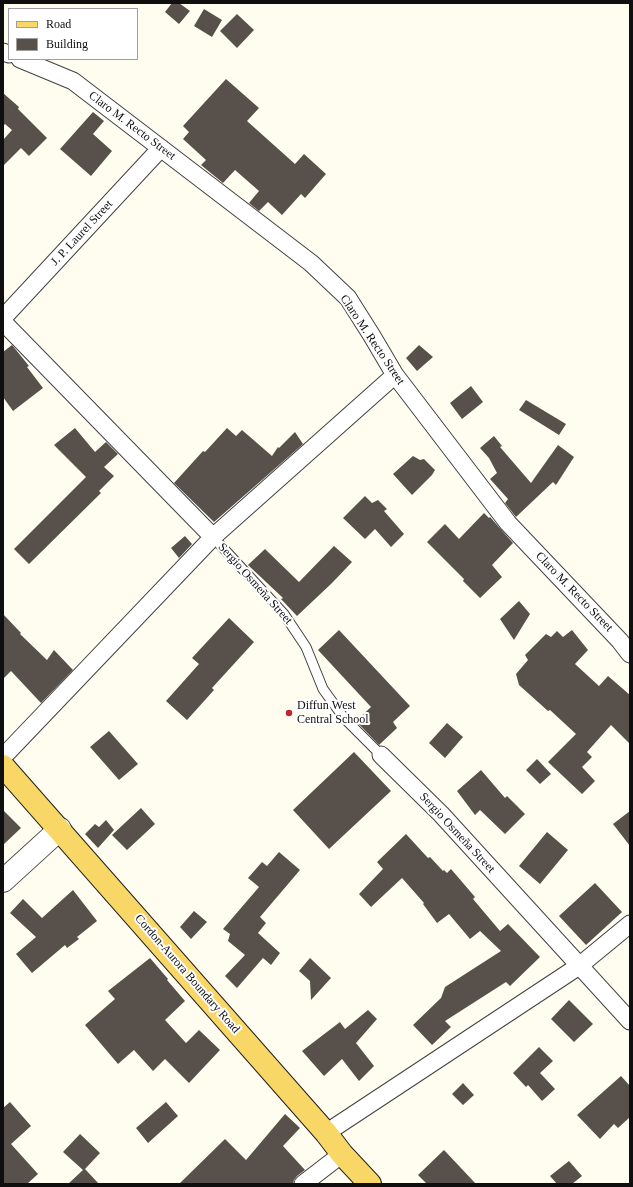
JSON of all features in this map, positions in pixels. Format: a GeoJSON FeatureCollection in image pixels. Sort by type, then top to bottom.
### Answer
{"type":"FeatureCollection","features":[{"type":"Feature","properties":{"kind":"main road","name":"Cordon-Aurora Boundary Road"},"geometry":{"type":"LineString","coordinates":[[3,766],[326,1133],[342,1154],[370,1184]]}},
{"type":"Feature","properties":{"kind":"street","name":"Claro M. Recto Street"},"geometry":{"type":"LineString","coordinates":[[22,60],[73,81],[311,263],[348,298],[395,375],[508,522],[620,641],[630,654]]}},
{"type":"Feature","properties":{"kind":"street","name":"J. P. Laurel Street"},"geometry":{"type":"LineString","coordinates":[[3,318],[161,148]]}},
{"type":"Feature","properties":{"kind":"street","name":"Sergio Osmeña Street"},"geometry":{"type":"LineString","coordinates":[[3,322],[213,537]]}},
{"type":"Feature","properties":{"kind":"street"},"geometry":{"type":"LineString","coordinates":[[3,757],[213,537],[395,375]]}},
{"type":"Feature","properties":{"kind":"street","name":"Sergio Osmeña Street"},"geometry":{"type":"LineString","coordinates":[[381,755],[442,814],[630,1021]]}},
{"type":"Feature","properties":{"kind":"street"},"geometry":{"type":"LineString","coordinates":[[3,881],[60,830]]}},
{"type":"Feature","properties":{"kind":"street"},"geometry":{"type":"LineString","coordinates":[[326,1133],[579,966],[630,924]]}},
{"type":"Feature","properties":{"kind":"street"},"geometry":{"type":"LineString","coordinates":[[303,1184],[342,1154]]}},
{"type":"Feature","properties":{"kind":"lane","name":"Sergio Osmeña Street"},"geometry":{"type":"LineString","coordinates":[[213,537],[284,614],[306,646],[323,689],[344,718],[381,755]]}},
{"type":"Feature","properties":{"kind":"building"},"geometry":{"type":"Polygon","coordinates":[[[172,3],[179,3],[190,11],[179,24],[165,12],[172,3]]]}},
{"type":"Feature","properties":{"kind":"building"},"geometry":{"type":"Polygon","coordinates":[[[204,9],[222,20],[212,37],[194,26],[204,9]]]}},
{"type":"Feature","properties":{"kind":"building"},"geometry":{"type":"Polygon","coordinates":[[[237,14],[254,30],[237,48],[220,31],[237,14]]]}},
{"type":"Feature","properties":{"kind":"building"},"geometry":{"type":"Polygon","coordinates":[[[226,79],[259,108],[247,121],[295,164],[304,154],[326,174],[305,198],[301,194],[282,215],[268,202],[259,211],[249,203],[259,191],[235,170],[223,183],[201,165],[206,160],[183,139],[189,132],[183,126],[226,79]]]}},
{"type":"Feature","properties":{"kind":"building"},"geometry":{"type":"Polygon","coordinates":[[[3,93],[19,107],[18,109],[47,138],[29,156],[21,148],[3,166],[3,140],[12,130],[5,124],[3,126],[3,93]]]}},
{"type":"Feature","properties":{"kind":"building"},"geometry":{"type":"Polygon","coordinates":[[[93,112],[104,121],[93,134],[112,151],[91,176],[60,149],[93,112]]]}},
{"type":"Feature","properties":{"kind":"building"},"geometry":{"type":"Polygon","coordinates":[[[12,345],[29,366],[27,367],[43,388],[13,411],[3,397],[3,352],[12,345]]]}},
{"type":"Feature","properties":{"kind":"building"},"geometry":{"type":"Polygon","coordinates":[[[419,345],[433,357],[417,371],[406,358],[419,345]]]}},
{"type":"Feature","properties":{"kind":"building"},"geometry":{"type":"Polygon","coordinates":[[[471,386],[483,402],[462,419],[450,403],[471,386]]]}},
{"type":"Feature","properties":{"kind":"building"},"geometry":{"type":"Polygon","coordinates":[[[526,400],[566,424],[559,435],[519,410],[526,400]]]}},
{"type":"Feature","properties":{"kind":"building"},"geometry":{"type":"Polygon","coordinates":[[[75,428],[95,452],[106,442],[118,454],[104,467],[114,476],[99,491],[101,493],[29,564],[14,549],[86,477],[54,445],[75,428]]]}},
{"type":"Feature","properties":{"kind":"building"},"geometry":{"type":"Polygon","coordinates":[[[227,428],[236,436],[242,430],[272,456],[278,447],[279,448],[295,432],[303,444],[214,522],[174,483],[203,451],[205,452],[227,428]]]}},
{"type":"Feature","properties":{"kind":"building"},"geometry":{"type":"Polygon","coordinates":[[[494,436],[502,446],[500,447],[531,483],[558,445],[574,457],[556,485],[553,482],[516,517],[505,503],[508,499],[490,479],[497,473],[489,458],[480,448],[494,436]]]}},
{"type":"Feature","properties":{"kind":"building"},"geometry":{"type":"Polygon","coordinates":[[[413,456],[420,460],[424,459],[435,470],[412,495],[393,474],[413,456]]]}},
{"type":"Feature","properties":{"kind":"building"},"geometry":{"type":"Polygon","coordinates":[[[365,496],[372,503],[378,500],[387,509],[384,511],[404,534],[391,547],[375,529],[365,539],[343,518],[365,496]]]}},
{"type":"Feature","properties":{"kind":"building"},"geometry":{"type":"Polygon","coordinates":[[[484,513],[489,518],[490,517],[513,543],[492,565],[502,577],[480,598],[463,581],[464,579],[427,542],[445,524],[459,539],[484,513]]]}},
{"type":"Feature","properties":{"kind":"building"},"geometry":{"type":"Polygon","coordinates":[[[185,536],[192,544],[179,558],[171,548],[185,536]]]}},
{"type":"Feature","properties":{"kind":"building"},"geometry":{"type":"Polygon","coordinates":[[[334,546],[352,562],[297,616],[281,599],[283,598],[248,565],[265,549],[299,582],[334,546]]]}},
{"type":"Feature","properties":{"kind":"building"},"geometry":{"type":"Polygon","coordinates":[[[519,601],[530,614],[514,640],[500,619],[519,601]]]}},
{"type":"Feature","properties":{"kind":"building"},"geometry":{"type":"Polygon","coordinates":[[[3,614],[21,633],[20,634],[47,660],[54,650],[73,670],[41,703],[11,671],[3,679],[3,614]]]}},
{"type":"Feature","properties":{"kind":"building"},"geometry":{"type":"Polygon","coordinates":[[[229,618],[254,642],[212,688],[214,690],[187,720],[166,701],[199,664],[192,658],[229,618]]]}},
{"type":"Feature","properties":{"kind":"building"},"geometry":{"type":"Polygon","coordinates":[[[339,630],[410,706],[393,722],[397,728],[379,745],[356,721],[371,707],[318,650],[339,630]]]}},
{"type":"Feature","properties":{"kind":"building"},"geometry":{"type":"Polygon","coordinates":[[[572,630],[588,650],[575,664],[599,686],[608,676],[630,695],[630,744],[611,725],[587,752],[592,757],[582,767],[595,781],[582,794],[548,762],[576,734],[550,710],[548,711],[519,685],[516,674],[528,660],[525,655],[546,634],[551,637],[557,631],[563,637],[572,630]]]}},
{"type":"Feature","properties":{"kind":"building"},"geometry":{"type":"Polygon","coordinates":[[[447,723],[463,737],[445,758],[429,743],[447,723]]]}},
{"type":"Feature","properties":{"kind":"building"},"geometry":{"type":"Polygon","coordinates":[[[109,731],[138,764],[119,780],[90,747],[109,731]]]}},
{"type":"Feature","properties":{"kind":"building"},"geometry":{"type":"Polygon","coordinates":[[[354,752],[391,791],[329,849],[293,810],[354,752]]]}},
{"type":"Feature","properties":{"kind":"building"},"geometry":{"type":"Polygon","coordinates":[[[537,759],[551,774],[540,784],[526,770],[537,759]]]}},
{"type":"Feature","properties":{"kind":"building"},"geometry":{"type":"Polygon","coordinates":[[[481,770],[505,798],[507,796],[525,814],[505,834],[480,810],[475,815],[457,791],[481,770]]]}},
{"type":"Feature","properties":{"kind":"building"},"geometry":{"type":"Polygon","coordinates":[[[141,808],[155,824],[127,850],[112,835],[141,808]]]}},
{"type":"Feature","properties":{"kind":"building"},"geometry":{"type":"Polygon","coordinates":[[[3,810],[21,828],[3,845],[3,810]]]}},
{"type":"Feature","properties":{"kind":"building"},"geometry":{"type":"Polygon","coordinates":[[[630,811],[630,846],[613,824],[630,811]]]}},
{"type":"Feature","properties":{"kind":"building"},"geometry":{"type":"Polygon","coordinates":[[[106,820],[114,830],[98,848],[85,834],[95,824],[99,827],[106,820]]]}},
{"type":"Feature","properties":{"kind":"building"},"geometry":{"type":"Polygon","coordinates":[[[547,832],[568,850],[540,884],[519,866],[547,832]]]}},
{"type":"Feature","properties":{"kind":"building"},"geometry":{"type":"Polygon","coordinates":[[[406,834],[428,858],[430,857],[443,871],[444,870],[447,873],[451,869],[475,897],[473,899],[500,931],[508,924],[540,957],[510,986],[506,982],[445,1021],[451,1027],[432,1045],[413,1025],[441,998],[445,987],[501,951],[480,931],[470,939],[449,914],[437,923],[423,904],[424,903],[402,878],[371,907],[359,894],[383,869],[377,862],[406,834]]]}},
{"type":"Feature","properties":{"kind":"building"},"geometry":{"type":"Polygon","coordinates":[[[279,852],[300,870],[260,917],[266,923],[258,933],[280,953],[271,965],[263,958],[237,988],[225,976],[245,955],[228,941],[230,934],[223,929],[259,887],[248,878],[262,862],[267,866],[279,852]]]}},
{"type":"Feature","properties":{"kind":"building"},"geometry":{"type":"Polygon","coordinates":[[[595,883],[622,912],[586,945],[559,916],[595,883]]]}},
{"type":"Feature","properties":{"kind":"building"},"geometry":{"type":"Polygon","coordinates":[[[73,890],[97,921],[77,937],[79,939],[67,948],[65,945],[32,973],[16,954],[36,937],[10,913],[23,899],[42,918],[73,890]]]}},
{"type":"Feature","properties":{"kind":"building"},"geometry":{"type":"Polygon","coordinates":[[[194,911],[207,922],[191,939],[180,927],[194,911]]]}},
{"type":"Feature","properties":{"kind":"building"},"geometry":{"type":"Polygon","coordinates":[[[150,958],[185,1001],[165,1020],[186,1043],[199,1030],[220,1050],[189,1083],[165,1059],[153,1071],[134,1050],[118,1064],[85,1025],[115,999],[108,991],[150,958]]]}},
{"type":"Feature","properties":{"kind":"building"},"geometry":{"type":"Polygon","coordinates":[[[310,958],[331,978],[311,1000],[310,981],[299,971],[310,958]]]}},
{"type":"Feature","properties":{"kind":"building"},"geometry":{"type":"Polygon","coordinates":[[[569,1000],[593,1024],[574,1042],[551,1019],[569,1000]]]}},
{"type":"Feature","properties":{"kind":"building"},"geometry":{"type":"Polygon","coordinates":[[[368,1010],[377,1019],[356,1043],[374,1066],[359,1081],[342,1059],[324,1076],[302,1051],[340,1022],[345,1029],[368,1010]]]}},
{"type":"Feature","properties":{"kind":"building"},"geometry":{"type":"Polygon","coordinates":[[[539,1047],[553,1061],[540,1073],[555,1089],[542,1101],[528,1085],[526,1087],[513,1073],[539,1047]]]}},
{"type":"Feature","properties":{"kind":"building"},"geometry":{"type":"Polygon","coordinates":[[[621,1076],[630,1086],[630,1117],[618,1128],[614,1124],[600,1139],[577,1115],[621,1076]]]}},
{"type":"Feature","properties":{"kind":"building"},"geometry":{"type":"Polygon","coordinates":[[[463,1083],[474,1095],[463,1105],[452,1094],[463,1083]]]}},
{"type":"Feature","properties":{"kind":"building"},"geometry":{"type":"Polygon","coordinates":[[[10,1102],[31,1126],[11,1144],[38,1174],[27,1184],[3,1184],[3,1108],[10,1102]]]}},
{"type":"Feature","properties":{"kind":"building"},"geometry":{"type":"Polygon","coordinates":[[[166,1102],[178,1116],[148,1143],[136,1128],[166,1102]]]}},
{"type":"Feature","properties":{"kind":"building"},"geometry":{"type":"Polygon","coordinates":[[[285,1114],[300,1128],[283,1146],[305,1170],[297,1176],[293,1184],[179,1184],[225,1139],[246,1160],[285,1114]]]}},
{"type":"Feature","properties":{"kind":"building"},"geometry":{"type":"Polygon","coordinates":[[[80,1134],[100,1153],[85,1169],[99,1184],[68,1184],[83,1170],[63,1152],[80,1134]]]}},
{"type":"Feature","properties":{"kind":"building"},"geometry":{"type":"Polygon","coordinates":[[[444,1150],[476,1184],[427,1184],[418,1175],[444,1150]]]}},
{"type":"Feature","properties":{"kind":"building"},"geometry":{"type":"Polygon","coordinates":[[[569,1161],[582,1176],[572,1184],[557,1184],[550,1176],[569,1161]]]}},
{"type":"Feature","properties":{"kind":"place","name":"Diffun West Central School"},"geometry":{"type":"Point","coordinates":[289,713]}}]}
